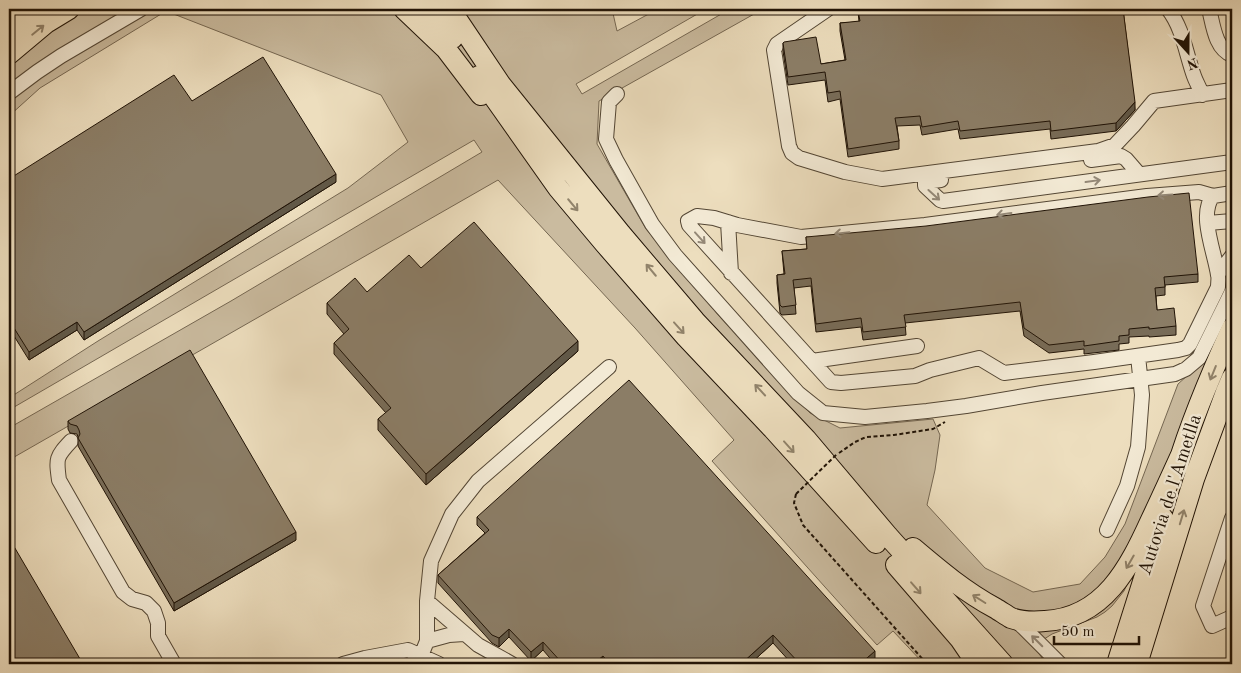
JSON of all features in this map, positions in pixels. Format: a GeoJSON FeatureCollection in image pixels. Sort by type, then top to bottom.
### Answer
{"type":"FeatureCollection","features":[{"type":"Feature","properties":{"kind":"highway"},"geometry":{"type":"LineString","coordinates":[[9,35],[33,9]]}},
{"type":"Feature","properties":{"kind":"highway"},"geometry":{"type":"LineString","coordinates":[[9,54],[46,24],[69,9]]}},
{"type":"Feature","properties":{"kind":"highway"},"geometry":{"type":"LineString","coordinates":[[404,9],[446,49],[526,152],[616,257],[884,551],[960,639],[977,664]]}},
{"type":"Feature","properties":{"kind":"highway"},"geometry":{"type":"LineString","coordinates":[[433,9],[558,188]]}},
{"type":"Feature","properties":{"kind":"highway"},"geometry":{"type":"LineString","coordinates":[[450,9],[501,85],[593,200],[695,321],[806,439],[888,536],[1003,664]]}},
{"type":"Feature","properties":{"kind":"highway"},"geometry":{"type":"LineString","coordinates":[[462,9],[536,127]]}},
{"type":"Feature","properties":{"kind":"highway","name":"Autovia de l'Ametlla"},"geometry":{"type":"LineString","coordinates":[[1117,664],[1181,455],[1232,328]]}},
{"type":"Feature","properties":{"kind":"highway","name":"Autovia de l'Ametlla"},"geometry":{"type":"LineString","coordinates":[[1137,664],[1194,479],[1232,378]]}},
{"type":"Feature","properties":{"kind":"highway"},"geometry":{"type":"LineString","coordinates":[[851,492],[905,542],[952,581],[978,599],[1013,618],[1033,622],[1056,621],[1078,614],[1092,606],[1114,586],[1130,563],[1143,538],[1181,455]]}},
{"type":"Feature","properties":{"kind":"street"},"geometry":{"type":"LineString","coordinates":[[9,93],[61,56],[141,9]]}},
{"type":"Feature","properties":{"kind":"street"},"geometry":{"type":"LineString","coordinates":[[828,9],[777,44],[774,50],[789,146],[792,152],[799,158],[861,176],[882,179],[1098,151],[1115,145],[1134,126],[1154,101],[1232,90]]}},
{"type":"Feature","properties":{"kind":"street"},"geometry":{"type":"LineString","coordinates":[[1168,9],[1174,16],[1180,30],[1194,77],[1202,94]]}},
{"type":"Feature","properties":{"kind":"street"},"geometry":{"type":"LineString","coordinates":[[1209,9],[1213,28],[1220,46],[1228,54],[1232,55]]}},
{"type":"Feature","properties":{"kind":"street"},"geometry":{"type":"LineString","coordinates":[[617,94],[608,102],[606,139],[652,224],[675,255],[798,393],[824,413],[865,417],[966,406],[1174,374],[1186,369],[1199,358],[1232,291]]}},
{"type":"Feature","properties":{"kind":"street"},"geometry":{"type":"LineString","coordinates":[[1139,174],[1121,156],[924,182],[925,186],[943,201],[1232,162]]}},
{"type":"Feature","properties":{"kind":"street"},"geometry":{"type":"LineString","coordinates":[[1213,196],[1209,201],[1208,223],[1218,274],[1218,287],[1190,344],[1186,348],[1004,373],[978,358],[930,370],[915,376],[842,383],[832,382],[688,226],[688,221],[697,216],[801,237],[925,225],[1147,196],[1199,192],[1213,196],[1232,193]]}},
{"type":"Feature","properties":{"kind":"street"},"geometry":{"type":"LineString","coordinates":[[728,222],[731,273]]}},
{"type":"Feature","properties":{"kind":"street"},"geometry":{"type":"LineString","coordinates":[[1208,223],[1232,222]]}},
{"type":"Feature","properties":{"kind":"street"},"geometry":{"type":"LineString","coordinates":[[1218,274],[1232,256]]}},
{"type":"Feature","properties":{"kind":"street"},"geometry":{"type":"LineString","coordinates":[[812,361],[917,346]]}},
{"type":"Feature","properties":{"kind":"street"},"geometry":{"type":"LineString","coordinates":[[1107,530],[1127,486],[1138,447],[1142,395],[1138,356]]}},
{"type":"Feature","properties":{"kind":"street"},"geometry":{"type":"LineString","coordinates":[[421,656],[427,641],[427,601],[431,561],[452,514],[478,481],[609,367]]}},
{"type":"Feature","properties":{"kind":"street"},"geometry":{"type":"LineString","coordinates":[[71,441],[60,453],[57,461],[59,480],[123,592],[132,599],[146,603],[154,612],[158,623],[158,636],[174,664]]}},
{"type":"Feature","properties":{"kind":"street"},"geometry":{"type":"LineString","coordinates":[[1232,518],[1204,606],[1212,626],[1232,617]]}},
{"type":"Feature","properties":{"kind":"street"},"geometry":{"type":"LineString","coordinates":[[427,601],[478,645],[512,664]]}},
{"type":"Feature","properties":{"kind":"street"},"geometry":{"type":"LineString","coordinates":[[1013,618],[1060,664]]}},
{"type":"Feature","properties":{"kind":"street"},"geometry":{"type":"LineString","coordinates":[[427,641],[449,635],[464,634]]}},
{"type":"Feature","properties":{"kind":"street"},"geometry":{"type":"LineString","coordinates":[[343,664],[408,650],[439,664]]}},
{"type":"Feature","properties":{"kind":"path"},"geometry":{"type":"LineString","coordinates":[[927,664],[803,525],[794,503],[796,494],[838,454],[855,442],[866,437],[933,429],[958,417],[966,406]]}},
{"type":"Feature","properties":{"kind":"shaded area"},"geometry":{"type":"Polygon","coordinates":[[[9,9],[612,9],[617,31],[658,9],[706,9],[576,84],[582,94],[730,9],[763,9],[599,101],[597,144],[646,229],[720,317],[810,413],[840,428],[933,419],[940,435],[927,505],[985,568],[1033,592],[1080,584],[1105,557],[1125,524],[1178,384],[1207,358],[1143,549],[1124,591],[1112,606],[1097,617],[1052,634],[1035,645],[1046,664],[924,664],[893,631],[877,645],[712,461],[734,440],[635,328],[498,180],[9,460],[9,428],[231,301],[482,152],[474,140],[9,410],[9,398],[98,341],[348,188],[408,142],[381,95],[166,11],[40,88],[9,116],[9,9]]]}},
{"type":"Feature","properties":{"kind":"building"},"geometry":{"type":"Polygon","coordinates":[[[874,9],[1123,9],[1135,102],[1116,123],[1051,131],[1050,121],[960,131],[958,121],[922,127],[920,116],[895,118],[899,141],[848,149],[840,91],[828,93],[825,72],[788,77],[783,43],[816,37],[821,64],[846,60],[840,23],[860,21],[858,11],[874,9]]]}},
{"type":"Feature","properties":{"kind":"building"},"geometry":{"type":"Polygon","coordinates":[[[263,57],[336,174],[84,332],[77,322],[29,352],[9,320],[9,179],[174,75],[192,101],[263,57]]]}},
{"type":"Feature","properties":{"kind":"building"},"geometry":{"type":"Polygon","coordinates":[[[1189,193],[1198,274],[1164,277],[1165,287],[1155,288],[1157,310],[1174,308],[1176,326],[1129,329],[1129,335],[1119,336],[1119,341],[1084,346],[1084,341],[1049,345],[1024,328],[1020,302],[904,315],[906,327],[863,332],[861,318],[816,324],[811,278],[793,280],[796,305],[782,307],[780,305],[777,275],[785,274],[782,251],[807,249],[806,237],[926,226],[1189,193]]]}},
{"type":"Feature","properties":{"kind":"building"},"geometry":{"type":"Polygon","coordinates":[[[474,222],[578,341],[426,474],[378,419],[391,408],[334,343],[349,329],[327,303],[355,278],[367,292],[409,255],[421,268],[474,222]]]}},
{"type":"Feature","properties":{"kind":"building"},"geometry":{"type":"Polygon","coordinates":[[[190,350],[296,532],[174,603],[78,438],[80,434],[77,426],[70,424],[68,421],[190,350]]]}},
{"type":"Feature","properties":{"kind":"building"},"geometry":{"type":"Polygon","coordinates":[[[629,380],[875,651],[860,664],[800,664],[773,635],[741,664],[610,664],[603,656],[593,664],[563,664],[543,642],[531,652],[509,629],[499,638],[492,635],[438,575],[489,530],[477,517],[629,380]]]}},
{"type":"Feature","properties":{"kind":"building"},"geometry":{"type":"Polygon","coordinates":[[[9,538],[83,664],[9,664],[9,538]]]}}]}
